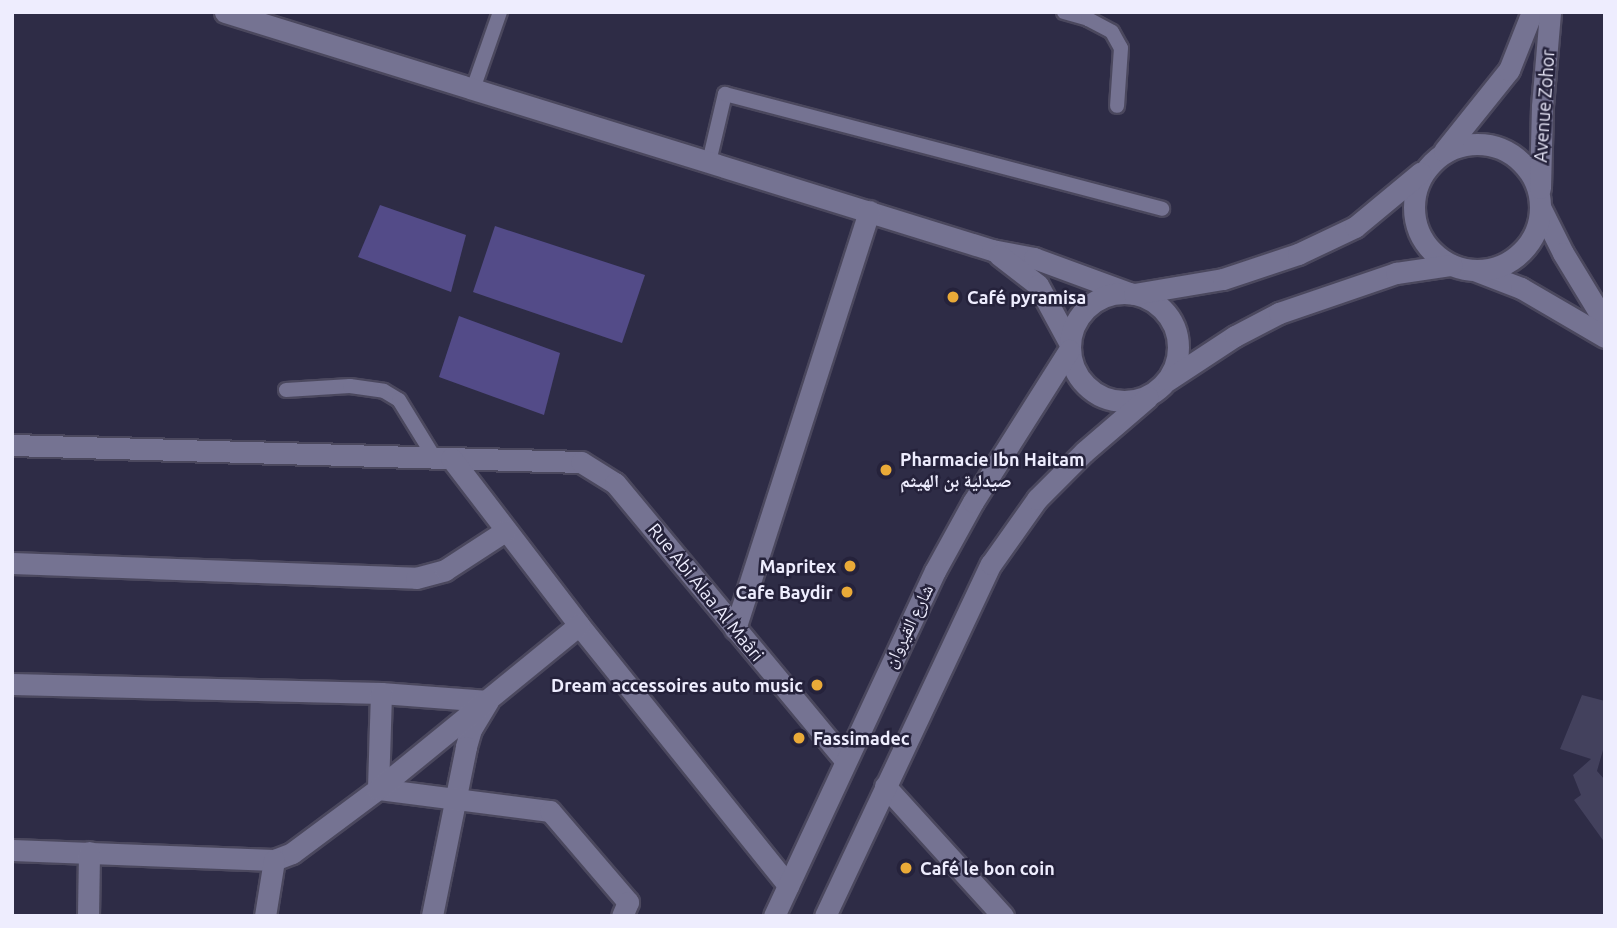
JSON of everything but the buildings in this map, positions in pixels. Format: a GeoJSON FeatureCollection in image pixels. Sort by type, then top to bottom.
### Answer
{"type":"FeatureCollection","features":[{"type":"Feature","properties":{"kind":"street"},"geometry":{"type":"LineString","coordinates":[[225,12],[992,250],[1034,258],[1131,293],[1159,306],[1175,328],[1178,356],[1166,382]]}},
{"type":"Feature","properties":{"kind":"street","name":"Avenue Zohor"},"geometry":{"type":"LineString","coordinates":[[1435,160],[1509,70],[1532,12]]}},
{"type":"Feature","properties":{"kind":"street","name":"Avenue Zohor"},"geometry":{"type":"LineString","coordinates":[[1540,204],[1542,106],[1550,12]]}},
{"type":"Feature","properties":{"kind":"street"},"geometry":{"type":"LineString","coordinates":[[1069,346],[1077,319],[1084,310],[1105,296],[1223,279],[1298,254],[1355,227],[1435,160],[1465,145],[1491,145],[1503,149],[1524,165],[1532,175],[1540,204],[1563,253],[1605,322]]}},
{"type":"Feature","properties":{"kind":"street"},"geometry":{"type":"LineString","coordinates":[[1435,160],[1417,186],[1415,221],[1424,243],[1451,265]]}},
{"type":"Feature","properties":{"kind":"street"},"geometry":{"type":"LineString","coordinates":[[1474,270],[1488,269],[1515,258],[1533,235],[1540,204]]}},
{"type":"Feature","properties":{"kind":"street"},"geometry":{"type":"LineString","coordinates":[[735,629],[869,211]]}},
{"type":"Feature","properties":{"kind":"street"},"geometry":{"type":"LineString","coordinates":[[992,250],[1038,285],[1069,346],[1074,371],[1096,395],[1127,402],[1147,397]]}},
{"type":"Feature","properties":{"kind":"street"},"geometry":{"type":"LineString","coordinates":[[825,916],[991,564],[1037,499],[1084,452],[1166,382],[1235,336],[1292,308],[1396,273],[1451,265],[1474,270],[1521,288],[1605,337]]}},
{"type":"Feature","properties":{"kind":"street","name":"شارع القيروان"},"geometry":{"type":"LineString","coordinates":[[774,916],[845,760],[954,534],[1069,346]]}},
{"type":"Feature","properties":{"kind":"street","name":"Rue Abi Alaa Al Maâri"},"geometry":{"type":"LineString","coordinates":[[12,446],[581,462],[615,483],[845,760]]}},
{"type":"Feature","properties":{"kind":"street"},"geometry":{"type":"LineString","coordinates":[[442,458],[505,531],[788,885]]}},
{"type":"Feature","properties":{"kind":"street"},"geometry":{"type":"LineString","coordinates":[[12,563],[416,578],[446,570],[505,531]]}},
{"type":"Feature","properties":{"kind":"street"},"geometry":{"type":"LineString","coordinates":[[12,850],[274,860],[307,844],[488,701],[579,625]]}},
{"type":"Feature","properties":{"kind":"street"},"geometry":{"type":"LineString","coordinates":[[12,684],[381,693],[488,701]]}},
{"type":"Feature","properties":{"kind":"street"},"geometry":{"type":"LineString","coordinates":[[378,789],[381,693]]}},
{"type":"Feature","properties":{"kind":"street"},"geometry":{"type":"LineString","coordinates":[[432,916],[453,800],[471,729],[488,701]]}},
{"type":"Feature","properties":{"kind":"street"},"geometry":{"type":"LineString","coordinates":[[885,786],[1003,916]]}},
{"type":"Feature","properties":{"kind":"street"},"geometry":{"type":"LineString","coordinates":[[378,789],[550,811],[630,911]]}},
{"type":"Feature","properties":{"kind":"street"},"geometry":{"type":"LineString","coordinates":[[88,916],[89,852]]}},
{"type":"Feature","properties":{"kind":"street"},"geometry":{"type":"LineString","coordinates":[[265,916],[274,860]]}},
{"type":"Feature","properties":{"kind":"lane"},"geometry":{"type":"LineString","coordinates":[[473,89],[500,12]]}},
{"type":"Feature","properties":{"kind":"lane"},"geometry":{"type":"LineString","coordinates":[[1064,12],[1088,19],[1112,32],[1121,48],[1117,106]]}},
{"type":"Feature","properties":{"kind":"lane"},"geometry":{"type":"LineString","coordinates":[[709,162],[725,94],[1162,209]]}},
{"type":"Feature","properties":{"kind":"lane"},"geometry":{"type":"LineString","coordinates":[[286,390],[350,386],[384,391],[400,400],[442,458]]}},
{"type":"Feature","properties":{"kind":"shaded area"},"geometry":{"type":"Polygon","coordinates":[[[380,205],[466,235],[451,292],[358,257],[380,205]]]}},
{"type":"Feature","properties":{"kind":"shaded area"},"geometry":{"type":"Polygon","coordinates":[[[495,226],[645,275],[622,343],[473,292],[495,226]]]}},
{"type":"Feature","properties":{"kind":"shaded area"},"geometry":{"type":"Polygon","coordinates":[[[459,316],[560,353],[544,415],[439,377],[459,316]]]}},
{"type":"Feature","properties":{"kind":"place","name":"Café pyramisa"},"geometry":{"type":"Point","coordinates":[953,297]}},
{"type":"Feature","properties":{"kind":"place","name":"Pharmacie Ibn Haitam صيدلية بن الهيثم"},"geometry":{"type":"Point","coordinates":[886,470]}},
{"type":"Feature","properties":{"kind":"place","name":"Mapritex"},"geometry":{"type":"Point","coordinates":[850,566]}},
{"type":"Feature","properties":{"kind":"place","name":"Cafe Baydir"},"geometry":{"type":"Point","coordinates":[847,592]}},
{"type":"Feature","properties":{"kind":"place","name":"Dream accessoires auto music"},"geometry":{"type":"Point","coordinates":[817,685]}},
{"type":"Feature","properties":{"kind":"place","name":"Fassimadec"},"geometry":{"type":"Point","coordinates":[799,738]}},
{"type":"Feature","properties":{"kind":"place","name":"Café le bon coin"},"geometry":{"type":"Point","coordinates":[906,868]}}]}
